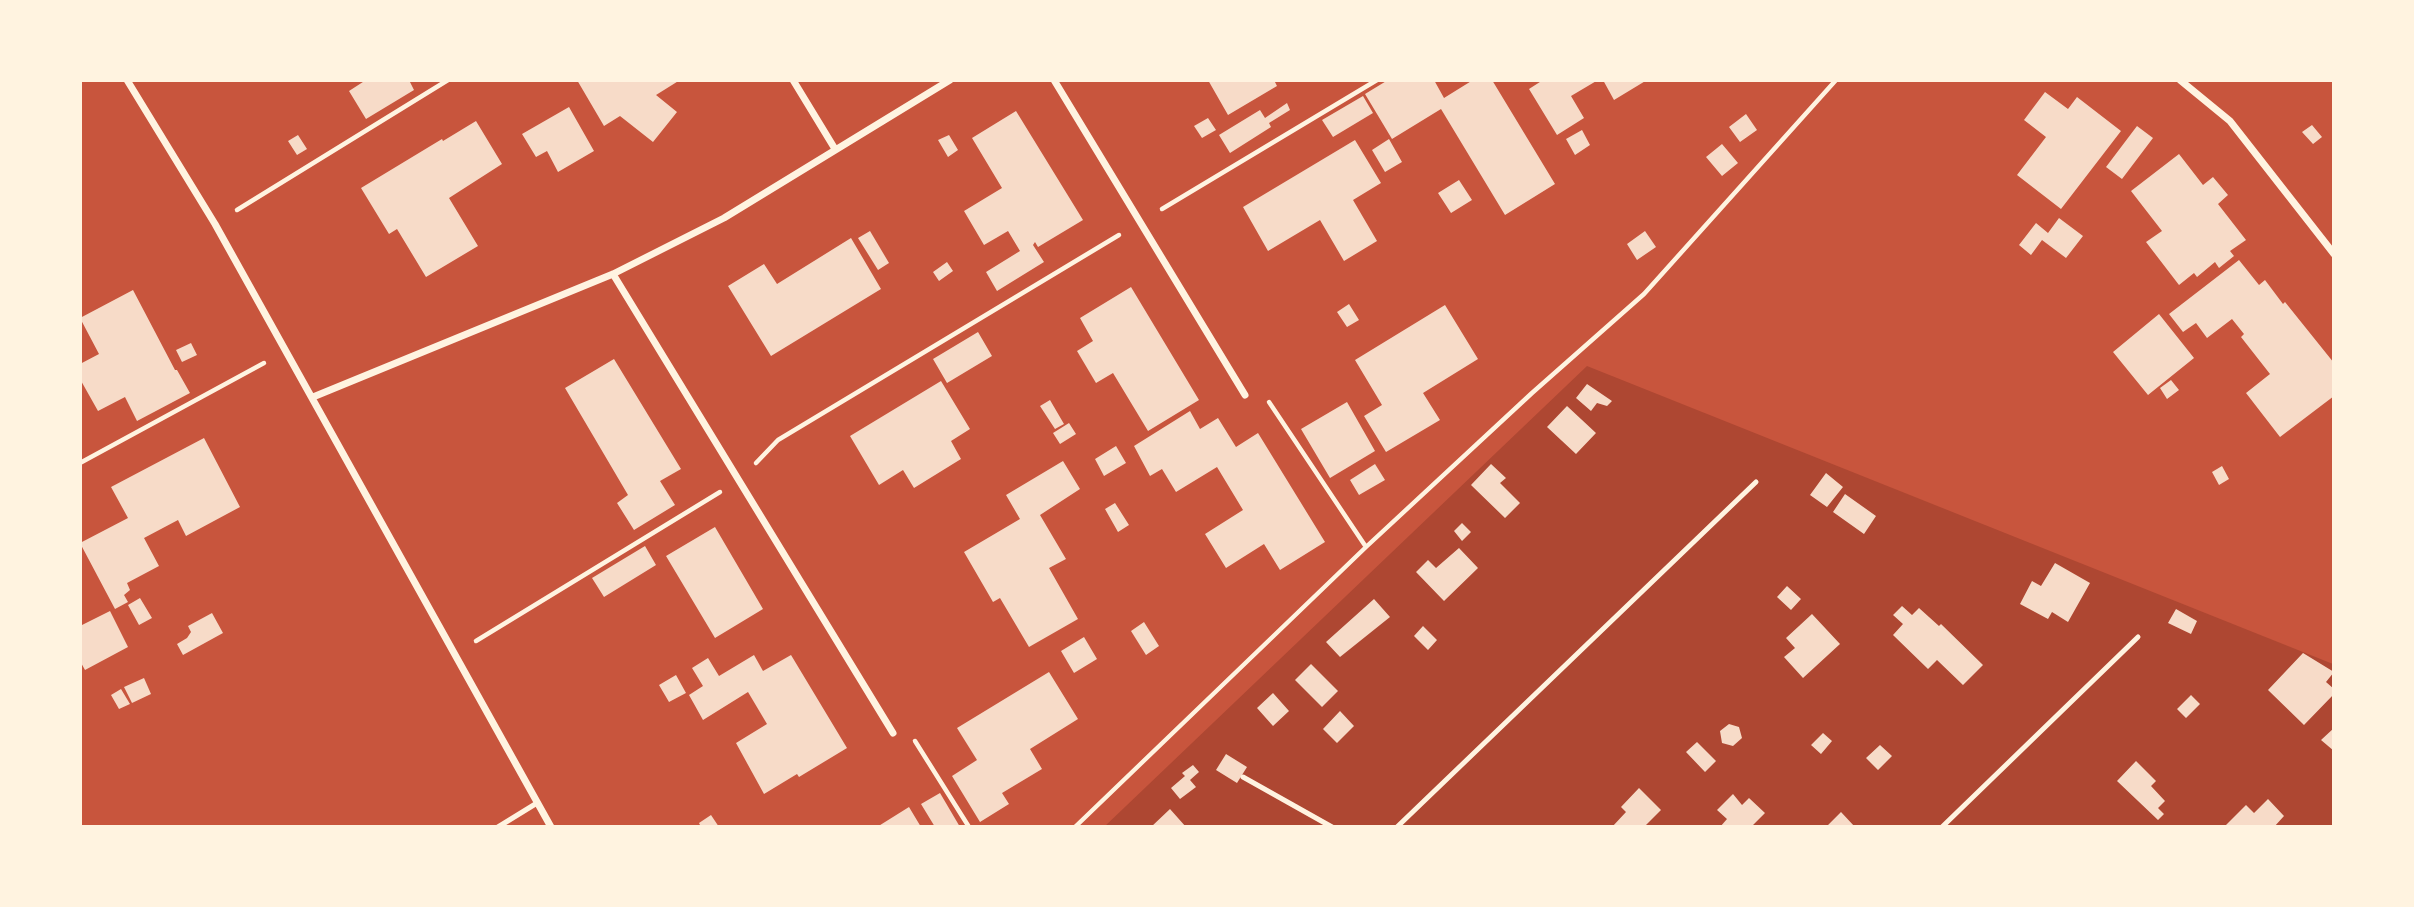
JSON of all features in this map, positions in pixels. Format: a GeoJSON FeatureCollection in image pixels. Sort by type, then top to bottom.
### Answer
{"type":"FeatureCollection","features":[{"type":"Feature","properties":{"kind":"street"},"geometry":{"type":"LineString","coordinates":[[127,80],[215,224],[551,827]]}},
{"type":"Feature","properties":{"kind":"street"},"geometry":{"type":"LineString","coordinates":[[793,80],[835,149]]}},
{"type":"Feature","properties":{"kind":"street"},"geometry":{"type":"LineString","coordinates":[[313,397],[613,274],[724,218],[950,80]]}},
{"type":"Feature","properties":{"kind":"street"},"geometry":{"type":"LineString","coordinates":[[1054,80],[1245,395]]}},
{"type":"Feature","properties":{"kind":"street"},"geometry":{"type":"LineString","coordinates":[[2180,80],[2230,121],[2333,254]]}},
{"type":"Feature","properties":{"kind":"street"},"geometry":{"type":"LineString","coordinates":[[613,274],[893,733]]}},
{"type":"Feature","properties":{"kind":"lane"},"geometry":{"type":"LineString","coordinates":[[1397,827],[1756,482]]}},
{"type":"Feature","properties":{"kind":"lane"},"geometry":{"type":"LineString","coordinates":[[1942,827],[2138,637]]}},
{"type":"Feature","properties":{"kind":"lane"},"geometry":{"type":"LineString","coordinates":[[1243,777],[1332,827]]}},
{"type":"Feature","properties":{"kind":"lane"},"geometry":{"type":"LineString","coordinates":[[498,827],[537,803]]}},
{"type":"Feature","properties":{"kind":"path"},"geometry":{"type":"LineString","coordinates":[[215,224],[448,80]]}},
{"type":"Feature","properties":{"kind":"path"},"geometry":{"type":"LineString","coordinates":[[455,654],[739,480],[778,440],[1377,80]]}},
{"type":"Feature","properties":{"kind":"path"},"geometry":{"type":"LineString","coordinates":[[1075,827],[1366,547],[1532,393],[1644,294],[1836,80]]}},
{"type":"Feature","properties":{"kind":"path"},"geometry":{"type":"LineString","coordinates":[[80,463],[287,351]]}},
{"type":"Feature","properties":{"kind":"path"},"geometry":{"type":"LineString","coordinates":[[1245,395],[1265,395],[1366,547]]}},
{"type":"Feature","properties":{"kind":"path"},"geometry":{"type":"LineString","coordinates":[[893,733],[913,738],[969,827]]}},
{"type":"Feature","properties":{"kind":"shaded area"},"geometry":{"type":"Polygon","coordinates":[[[1587,366],[2333,664],[2333,826],[1104,827],[1587,366]]]}},
{"type":"Feature","properties":{"kind":"building"},"geometry":{"type":"Polygon","coordinates":[[[366,80],[409,80],[414,90],[366,119],[349,91],[366,80]]]}},
{"type":"Feature","properties":{"kind":"building"},"geometry":{"type":"Polygon","coordinates":[[[577,80],[680,80],[656,95],[677,112],[653,142],[620,116],[604,126],[577,80]]]}},
{"type":"Feature","properties":{"kind":"building"},"geometry":{"type":"Polygon","coordinates":[[[1208,80],[1274,80],[1277,86],[1228,115],[1208,80]]]}},
{"type":"Feature","properties":{"kind":"building"},"geometry":{"type":"Polygon","coordinates":[[[1388,80],[1434,80],[1444,98],[1473,80],[1492,80],[1555,184],[1505,215],[1441,109],[1392,139],[1365,94],[1388,80]]]}},
{"type":"Feature","properties":{"kind":"building"},"geometry":{"type":"Polygon","coordinates":[[[1543,80],[1598,80],[1571,96],[1584,118],[1557,135],[1529,89],[1543,80]]]}},
{"type":"Feature","properties":{"kind":"building"},"geometry":{"type":"Polygon","coordinates":[[[1603,80],[1647,80],[1614,100],[1603,80]]]}},
{"type":"Feature","properties":{"kind":"building"},"geometry":{"type":"Polygon","coordinates":[[[2045,92],[2068,109],[2077,97],[2121,131],[2061,209],[2017,175],[2046,137],[2024,120],[2045,92]]]}},
{"type":"Feature","properties":{"kind":"building"},"geometry":{"type":"Polygon","coordinates":[[[1363,96],[1373,113],[1333,137],[1322,120],[1363,96]]]}},
{"type":"Feature","properties":{"kind":"building"},"geometry":{"type":"Polygon","coordinates":[[[1287,103],[1290,110],[1269,123],[1271,127],[1230,153],[1219,135],[1260,110],[1265,118],[1287,103]]]}},
{"type":"Feature","properties":{"kind":"building"},"geometry":{"type":"Polygon","coordinates":[[[569,107],[594,151],[558,172],[547,151],[536,157],[522,134],[569,107]]]}},
{"type":"Feature","properties":{"kind":"building"},"geometry":{"type":"Polygon","coordinates":[[[1016,111],[1083,220],[1038,247],[1035,242],[1033,245],[1044,262],[997,291],[986,272],[1020,251],[1008,231],[984,245],[964,211],[1002,188],[972,138],[1016,111]]]}},
{"type":"Feature","properties":{"kind":"building"},"geometry":{"type":"Polygon","coordinates":[[[1746,114],[1757,130],[1740,142],[1729,127],[1746,114]]]}},
{"type":"Feature","properties":{"kind":"building"},"geometry":{"type":"Polygon","coordinates":[[[1208,118],[1216,130],[1202,138],[1194,126],[1208,118]]]}},
{"type":"Feature","properties":{"kind":"building"},"geometry":{"type":"Polygon","coordinates":[[[476,121],[502,164],[449,198],[478,246],[426,277],[397,229],[389,234],[361,188],[476,121]]]}},
{"type":"Feature","properties":{"kind":"building"},"geometry":{"type":"Polygon","coordinates":[[[2312,125],[2322,137],[2313,144],[2302,132],[2312,125]]]}},
{"type":"Feature","properties":{"kind":"building"},"geometry":{"type":"Polygon","coordinates":[[[2137,126],[2153,138],[2122,179],[2106,167],[2137,126]]]}},
{"type":"Feature","properties":{"kind":"building"},"geometry":{"type":"Polygon","coordinates":[[[1582,130],[1590,145],[1575,155],[1566,139],[1582,130]]]}},
{"type":"Feature","properties":{"kind":"building"},"geometry":{"type":"Polygon","coordinates":[[[298,135],[307,149],[297,155],[288,141],[298,135]]]}},
{"type":"Feature","properties":{"kind":"building"},"geometry":{"type":"Polygon","coordinates":[[[949,135],[958,150],[948,157],[938,140],[949,135]]]}},
{"type":"Feature","properties":{"kind":"building"},"geometry":{"type":"Polygon","coordinates":[[[1389,139],[1402,162],[1385,172],[1372,150],[1389,139]]]}},
{"type":"Feature","properties":{"kind":"building"},"geometry":{"type":"Polygon","coordinates":[[[1355,140],[1381,183],[1353,200],[1377,241],[1344,261],[1320,220],[1268,251],[1243,207],[1355,140]]]}},
{"type":"Feature","properties":{"kind":"building"},"geometry":{"type":"Polygon","coordinates":[[[1722,144],[1738,163],[1722,176],[1706,157],[1722,144]]]}},
{"type":"Feature","properties":{"kind":"building"},"geometry":{"type":"Polygon","coordinates":[[[2179,154],[2203,185],[2213,177],[2228,195],[2218,204],[2246,240],[2230,251],[2234,256],[2219,268],[2215,262],[2197,277],[2194,273],[2179,285],[2146,242],[2162,231],[2131,191],[2179,154]]]}},
{"type":"Feature","properties":{"kind":"building"},"geometry":{"type":"Polygon","coordinates":[[[1459,180],[1472,200],[1451,213],[1438,193],[1459,180]]]}},
{"type":"Feature","properties":{"kind":"building"},"geometry":{"type":"Polygon","coordinates":[[[2059,218],[2083,236],[2066,258],[2042,240],[2031,255],[2019,245],[2036,223],[2048,233],[2059,218]]]}},
{"type":"Feature","properties":{"kind":"building"},"geometry":{"type":"Polygon","coordinates":[[[870,231],[889,263],[878,270],[858,238],[870,231]]]}},
{"type":"Feature","properties":{"kind":"building"},"geometry":{"type":"Polygon","coordinates":[[[1645,231],[1656,247],[1637,260],[1627,244],[1645,231]]]}},
{"type":"Feature","properties":{"kind":"building"},"geometry":{"type":"Polygon","coordinates":[[[851,238],[881,289],[771,356],[728,286],[764,264],[777,284],[851,238]]]}},
{"type":"Feature","properties":{"kind":"building"},"geometry":{"type":"Polygon","coordinates":[[[2239,260],[2259,285],[2265,280],[2334,363],[2334,396],[2280,437],[2246,393],[2270,374],[2241,337],[2244,334],[2232,319],[2207,338],[2196,323],[2183,332],[2169,314],[2239,260]]]}},
{"type":"Feature","properties":{"kind":"building"},"geometry":{"type":"Polygon","coordinates":[[[947,262],[953,271],[939,281],[933,272],[947,262]]]}},
{"type":"Feature","properties":{"kind":"building"},"geometry":{"type":"Polygon","coordinates":[[[1131,287],[1199,400],[1148,431],[1113,373],[1096,383],[1077,351],[1093,341],[1080,318],[1131,287]]]}},
{"type":"Feature","properties":{"kind":"building"},"geometry":{"type":"Polygon","coordinates":[[[133,290],[190,393],[137,421],[125,397],[98,411],[80,379],[80,364],[99,354],[80,318],[133,290]]]}},
{"type":"Feature","properties":{"kind":"building"},"geometry":{"type":"Polygon","coordinates":[[[1349,304],[1359,320],[1347,327],[1337,312],[1349,304]]]}},
{"type":"Feature","properties":{"kind":"building"},"geometry":{"type":"Polygon","coordinates":[[[1445,305],[1478,359],[1423,393],[1440,420],[1386,452],[1364,416],[1382,405],[1355,360],[1445,305]]]}},
{"type":"Feature","properties":{"kind":"building"},"geometry":{"type":"Polygon","coordinates":[[[2159,314],[2194,358],[2148,395],[2113,352],[2159,314]]]}},
{"type":"Feature","properties":{"kind":"building"},"geometry":{"type":"Polygon","coordinates":[[[978,332],[992,356],[947,383],[933,359],[978,332]]]}},
{"type":"Feature","properties":{"kind":"building"},"geometry":{"type":"Polygon","coordinates":[[[191,343],[197,355],[182,362],[176,350],[191,343]]]}},
{"type":"Feature","properties":{"kind":"building"},"geometry":{"type":"Polygon","coordinates":[[[614,359],[681,469],[660,481],[675,505],[634,530],[617,503],[628,495],[565,388],[614,359]]]}},
{"type":"Feature","properties":{"kind":"building"},"geometry":{"type":"Polygon","coordinates":[[[2171,380],[2179,390],[2167,399],[2160,388],[2171,380]]]}},
{"type":"Feature","properties":{"kind":"building"},"geometry":{"type":"Polygon","coordinates":[[[941,381],[970,429],[951,441],[961,459],[914,488],[903,470],[879,485],[850,436],[941,381]]]}},
{"type":"Feature","properties":{"kind":"building"},"geometry":{"type":"Polygon","coordinates":[[[1587,384],[1612,401],[1607,406],[1597,403],[1591,411],[1576,398],[1587,384]]]}},
{"type":"Feature","properties":{"kind":"building"},"geometry":{"type":"Polygon","coordinates":[[[1050,400],[1064,424],[1055,429],[1040,406],[1050,400]]]}},
{"type":"Feature","properties":{"kind":"building"},"geometry":{"type":"Polygon","coordinates":[[[1347,402],[1375,451],[1330,478],[1301,429],[1347,402]]]}},
{"type":"Feature","properties":{"kind":"building"},"geometry":{"type":"Polygon","coordinates":[[[1567,406],[1596,433],[1576,454],[1547,427],[1567,406]]]}},
{"type":"Feature","properties":{"kind":"building"},"geometry":{"type":"Polygon","coordinates":[[[1190,411],[1200,429],[1218,418],[1236,447],[1258,433],[1325,542],[1280,570],[1264,544],[1226,568],[1205,534],[1243,510],[1217,467],[1176,492],[1162,469],[1150,476],[1134,446],[1190,411]]]}},
{"type":"Feature","properties":{"kind":"building"},"geometry":{"type":"Polygon","coordinates":[[[1069,423],[1076,434],[1060,444],[1053,433],[1069,423]]]}},
{"type":"Feature","properties":{"kind":"building"},"geometry":{"type":"Polygon","coordinates":[[[204,438],[240,507],[186,536],[178,520],[144,538],[159,566],[127,583],[130,590],[124,595],[128,602],[115,609],[80,543],[128,518],[111,487],[204,438]]]}},
{"type":"Feature","properties":{"kind":"building"},"geometry":{"type":"Polygon","coordinates":[[[1116,446],[1126,463],[1104,476],[1095,459],[1116,446]]]}},
{"type":"Feature","properties":{"kind":"building"},"geometry":{"type":"Polygon","coordinates":[[[1063,461],[1080,489],[1040,515],[1066,559],[1049,568],[1078,619],[1029,647],[1000,598],[993,602],[964,552],[1020,519],[1006,495],[1063,461]]]}},
{"type":"Feature","properties":{"kind":"building"},"geometry":{"type":"Polygon","coordinates":[[[1375,464],[1385,480],[1359,495],[1350,480],[1375,464]]]}},
{"type":"Feature","properties":{"kind":"building"},"geometry":{"type":"Polygon","coordinates":[[[1491,464],[1506,478],[1500,483],[1520,503],[1505,518],[1471,485],[1491,464]]]}},
{"type":"Feature","properties":{"kind":"building"},"geometry":{"type":"Polygon","coordinates":[[[2222,466],[2229,479],[2219,485],[2212,472],[2222,466]]]}},
{"type":"Feature","properties":{"kind":"building"},"geometry":{"type":"Polygon","coordinates":[[[1826,473],[1843,487],[1827,507],[1810,495],[1826,473]]]}},
{"type":"Feature","properties":{"kind":"building"},"geometry":{"type":"Polygon","coordinates":[[[1845,494],[1876,516],[1864,534],[1833,512],[1845,494]]]}},
{"type":"Feature","properties":{"kind":"building"},"geometry":{"type":"Polygon","coordinates":[[[1115,503],[1129,525],[1118,532],[1105,509],[1115,503]]]}},
{"type":"Feature","properties":{"kind":"building"},"geometry":{"type":"Polygon","coordinates":[[[1462,523],[1471,532],[1462,541],[1454,531],[1462,523]]]}},
{"type":"Feature","properties":{"kind":"building"},"geometry":{"type":"Polygon","coordinates":[[[715,527],[763,609],[715,638],[666,556],[715,527]]]}},
{"type":"Feature","properties":{"kind":"building"},"geometry":{"type":"Polygon","coordinates":[[[645,546],[656,565],[604,597],[592,578],[645,546]]]}},
{"type":"Feature","properties":{"kind":"building"},"geometry":{"type":"Polygon","coordinates":[[[1459,548],[1478,568],[1444,601],[1416,572],[1428,560],[1436,568],[1459,548]]]}},
{"type":"Feature","properties":{"kind":"building"},"geometry":{"type":"Polygon","coordinates":[[[2055,563],[2090,583],[2068,622],[2052,612],[2048,619],[2020,604],[2032,581],[2041,586],[2055,563]]]}},
{"type":"Feature","properties":{"kind":"building"},"geometry":{"type":"Polygon","coordinates":[[[1787,586],[1801,599],[1791,610],[1777,597],[1787,586]]]}},
{"type":"Feature","properties":{"kind":"building"},"geometry":{"type":"Polygon","coordinates":[[[140,598],[152,618],[139,625],[128,605],[140,598]]]}},
{"type":"Feature","properties":{"kind":"building"},"geometry":{"type":"Polygon","coordinates":[[[1374,599],[1390,617],[1340,657],[1326,642],[1374,599]]]}},
{"type":"Feature","properties":{"kind":"building"},"geometry":{"type":"Polygon","coordinates":[[[1902,606],[1912,615],[1919,608],[1939,626],[1941,624],[1983,665],[1963,685],[1937,660],[1928,669],[1893,635],[1903,624],[1893,615],[1902,606]]]}},
{"type":"Feature","properties":{"kind":"building"},"geometry":{"type":"Polygon","coordinates":[[[2176,609],[2197,621],[2191,634],[2168,623],[2176,609]]]}},
{"type":"Feature","properties":{"kind":"building"},"geometry":{"type":"Polygon","coordinates":[[[110,611],[128,647],[85,670],[80,661],[80,626],[110,611]]]}},
{"type":"Feature","properties":{"kind":"building"},"geometry":{"type":"Polygon","coordinates":[[[212,613],[223,633],[183,655],[177,644],[191,632],[188,626],[212,613]]]}},
{"type":"Feature","properties":{"kind":"building"},"geometry":{"type":"Polygon","coordinates":[[[1812,614],[1840,644],[1803,678],[1784,657],[1795,648],[1786,638],[1812,614]]]}},
{"type":"Feature","properties":{"kind":"building"},"geometry":{"type":"Polygon","coordinates":[[[1144,622],[1159,646],[1146,655],[1131,631],[1144,622]]]}},
{"type":"Feature","properties":{"kind":"building"},"geometry":{"type":"Polygon","coordinates":[[[1423,626],[1437,640],[1428,650],[1414,636],[1423,626]]]}},
{"type":"Feature","properties":{"kind":"building"},"geometry":{"type":"Polygon","coordinates":[[[1084,637],[1097,659],[1074,673],[1061,651],[1084,637]]]}},
{"type":"Feature","properties":{"kind":"building"},"geometry":{"type":"Polygon","coordinates":[[[2303,653],[2334,672],[2326,682],[2334,689],[2334,694],[2304,725],[2268,690],[2303,653]]]}},
{"type":"Feature","properties":{"kind":"building"},"geometry":{"type":"Polygon","coordinates":[[[754,655],[763,671],[791,655],[847,748],[764,794],[736,743],[767,724],[748,692],[703,720],[689,695],[703,686],[692,668],[708,658],[719,676],[754,655]]]}},
{"type":"Feature","properties":{"kind":"building"},"geometry":{"type":"Polygon","coordinates":[[[1311,664],[1338,691],[1322,707],[1295,680],[1311,664]]]}},
{"type":"Feature","properties":{"kind":"building"},"geometry":{"type":"Polygon","coordinates":[[[1049,672],[1078,719],[1030,749],[1042,769],[1002,793],[1009,804],[980,822],[952,776],[977,760],[957,728],[1049,672]]]}},
{"type":"Feature","properties":{"kind":"building"},"geometry":{"type":"Polygon","coordinates":[[[676,675],[686,693],[669,702],[659,685],[676,675]]]}},
{"type":"Feature","properties":{"kind":"building"},"geometry":{"type":"Polygon","coordinates":[[[144,678],[151,694],[132,703],[124,687],[144,678]]]}},
{"type":"Feature","properties":{"kind":"building"},"geometry":{"type":"Polygon","coordinates":[[[121,689],[130,704],[119,709],[111,695],[121,689]]]}},
{"type":"Feature","properties":{"kind":"building"},"geometry":{"type":"Polygon","coordinates":[[[1273,693],[1289,711],[1273,726],[1257,708],[1273,693]]]}},
{"type":"Feature","properties":{"kind":"building"},"geometry":{"type":"Polygon","coordinates":[[[2191,695],[2200,704],[2186,718],[2177,709],[2191,695]]]}},
{"type":"Feature","properties":{"kind":"building"},"geometry":{"type":"Polygon","coordinates":[[[1340,711],[1354,726],[1337,743],[1323,729],[1340,711]]]}},
{"type":"Feature","properties":{"kind":"building"},"geometry":{"type":"Polygon","coordinates":[[[1729,724],[1739,727],[1742,738],[1733,746],[1722,743],[1720,731],[1729,724]]]}},
{"type":"Feature","properties":{"kind":"building"},"geometry":{"type":"Polygon","coordinates":[[[2334,728],[2334,751],[2321,740],[2334,728]]]}},
{"type":"Feature","properties":{"kind":"building"},"geometry":{"type":"Polygon","coordinates":[[[1823,733],[1832,741],[1821,754],[1811,745],[1823,733]]]}},
{"type":"Feature","properties":{"kind":"building"},"geometry":{"type":"Polygon","coordinates":[[[1697,742],[1716,761],[1705,772],[1686,752],[1697,742]]]}},
{"type":"Feature","properties":{"kind":"building"},"geometry":{"type":"Polygon","coordinates":[[[1880,745],[1892,756],[1878,770],[1866,758],[1880,745]]]}},
{"type":"Feature","properties":{"kind":"building"},"geometry":{"type":"Polygon","coordinates":[[[1226,754],[1247,767],[1237,783],[1216,770],[1226,754]]]}},
{"type":"Feature","properties":{"kind":"building"},"geometry":{"type":"Polygon","coordinates":[[[2136,761],[2156,781],[2151,786],[2165,801],[2158,808],[2164,814],[2158,820],[2117,781],[2136,761]]]}},
{"type":"Feature","properties":{"kind":"building"},"geometry":{"type":"Polygon","coordinates":[[[1193,765],[1199,772],[1190,780],[1196,787],[1180,799],[1171,788],[1185,776],[1182,773],[1193,765]]]}},
{"type":"Feature","properties":{"kind":"building"},"geometry":{"type":"Polygon","coordinates":[[[1639,788],[1661,810],[1644,827],[1612,827],[1626,812],[1621,807],[1639,788]]]}},
{"type":"Feature","properties":{"kind":"building"},"geometry":{"type":"Polygon","coordinates":[[[940,793],[960,827],[935,827],[921,804],[940,793]]]}},
{"type":"Feature","properties":{"kind":"building"},"geometry":{"type":"Polygon","coordinates":[[[1733,794],[1742,805],[1749,798],[1765,813],[1751,827],[1720,827],[1727,819],[1717,810],[1733,794]]]}},
{"type":"Feature","properties":{"kind":"building"},"geometry":{"type":"Polygon","coordinates":[[[2268,799],[2284,816],[2274,827],[2224,827],[2246,805],[2254,813],[2268,799]]]}},
{"type":"Feature","properties":{"kind":"building"},"geometry":{"type":"Polygon","coordinates":[[[909,807],[921,827],[877,827],[909,807]]]}},
{"type":"Feature","properties":{"kind":"building"},"geometry":{"type":"Polygon","coordinates":[[[1170,809],[1186,827],[1151,827],[1170,809]]]}},
{"type":"Feature","properties":{"kind":"building"},"geometry":{"type":"Polygon","coordinates":[[[1841,812],[1855,827],[1826,827],[1841,812]]]}},
{"type":"Feature","properties":{"kind":"building"},"geometry":{"type":"Polygon","coordinates":[[[711,815],[719,827],[701,827],[699,823],[711,815]]]}}]}
